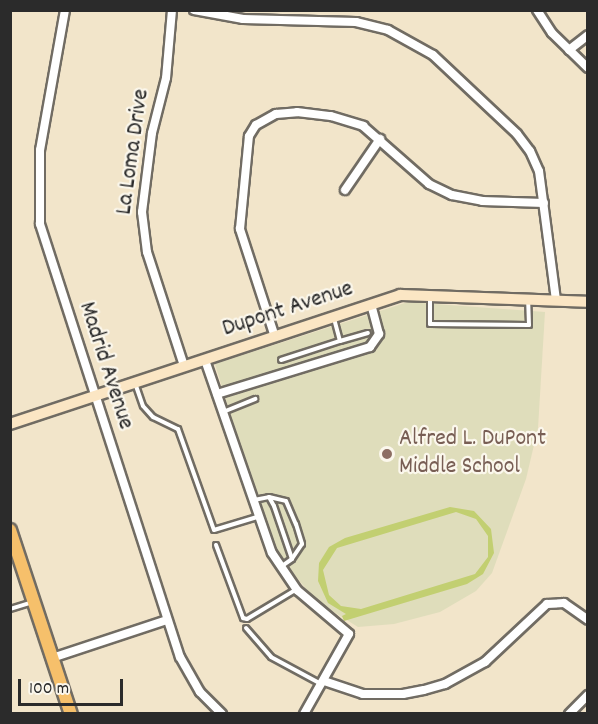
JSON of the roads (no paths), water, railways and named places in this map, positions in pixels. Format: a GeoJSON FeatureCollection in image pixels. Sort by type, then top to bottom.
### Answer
{"type":"FeatureCollection","features":[{"type":"Feature","properties":{"kind":"main road"},"geometry":{"type":"LineString","coordinates":[[10,530],[71,714]]}},
{"type":"Feature","properties":{"kind":"street","name":"Madrid Avenue"},"geometry":{"type":"LineString","coordinates":[[65,10],[40,150],[38,196],[46,248],[167,620],[188,675],[222,714]]}},
{"type":"Feature","properties":{"kind":"street","name":"La Loma Drive"},"geometry":{"type":"LineString","coordinates":[[172,10],[165,78],[152,133],[142,212],[147,252],[184,366]]}},
{"type":"Feature","properties":{"kind":"street"},"geometry":{"type":"LineString","coordinates":[[194,10],[243,19],[356,22],[418,44],[517,134],[539,171],[556,301]]}},
{"type":"Feature","properties":{"kind":"street"},"geometry":{"type":"LineString","coordinates":[[537,10],[569,50],[588,68]]}},
{"type":"Feature","properties":{"kind":"street"},"geometry":{"type":"LineString","coordinates":[[569,50],[588,35]]}},
{"type":"Feature","properties":{"kind":"street"},"geometry":{"type":"LineString","coordinates":[[275,337],[240,229],[249,136],[266,119],[286,112],[331,116],[363,126],[442,191],[474,201],[544,203]]}},
{"type":"Feature","properties":{"kind":"street"},"geometry":{"type":"LineString","coordinates":[[345,190],[380,139]]}},
{"type":"Feature","properties":{"kind":"street","name":"Dupont Avenue"},"geometry":{"type":"LineString","coordinates":[[10,424],[400,295],[588,302]]}},
{"type":"Feature","properties":{"kind":"street"},"geometry":{"type":"LineString","coordinates":[[217,394],[370,347],[379,334],[371,305]]}},
{"type":"Feature","properties":{"kind":"street"},"geometry":{"type":"LineString","coordinates":[[205,360],[252,501],[282,566],[297,589],[349,634],[304,714]]}},
{"type":"Feature","properties":{"kind":"street"},"geometry":{"type":"LineString","coordinates":[[323,683],[363,694],[383,695],[445,684],[485,662],[536,613],[556,602],[564,603],[588,620]]}},
{"type":"Feature","properties":{"kind":"street"},"geometry":{"type":"LineString","coordinates":[[52,658],[167,620]]}},
{"type":"Feature","properties":{"kind":"street"},"geometry":{"type":"LineString","coordinates":[[569,714],[588,695]]}},
{"type":"Feature","properties":{"kind":"lane"},"geometry":{"type":"LineString","coordinates":[[430,296],[430,324],[529,325],[528,300]]}},
{"type":"Feature","properties":{"kind":"lane"},"geometry":{"type":"LineString","coordinates":[[333,318],[340,341]]}},
{"type":"Feature","properties":{"kind":"lane"},"geometry":{"type":"LineString","coordinates":[[281,360],[368,333]]}},
{"type":"Feature","properties":{"kind":"lane"},"geometry":{"type":"LineString","coordinates":[[135,383],[143,406],[153,417],[178,429],[214,530],[258,517]]}},
{"type":"Feature","properties":{"kind":"lane"},"geometry":{"type":"LineString","coordinates":[[222,412],[256,399]]}},
{"type":"Feature","properties":{"kind":"lane"},"geometry":{"type":"LineString","coordinates":[[270,497],[292,559]]}},
{"type":"Feature","properties":{"kind":"lane"},"geometry":{"type":"LineString","coordinates":[[252,501],[270,497],[286,501],[302,544],[292,559],[282,566]]}},
{"type":"Feature","properties":{"kind":"lane"},"geometry":{"type":"LineString","coordinates":[[216,545],[243,618],[247,620],[297,589]]}},
{"type":"Feature","properties":{"kind":"lane"},"geometry":{"type":"LineString","coordinates":[[10,609],[34,601]]}},
{"type":"Feature","properties":{"kind":"lane"},"geometry":{"type":"LineString","coordinates":[[246,628],[271,657],[323,683]]}},
{"type":"Feature","properties":{"kind":"place","name":"Alfred L. DuPont Middle School"},"geometry":{"type":"Point","coordinates":[387,454]}}]}
